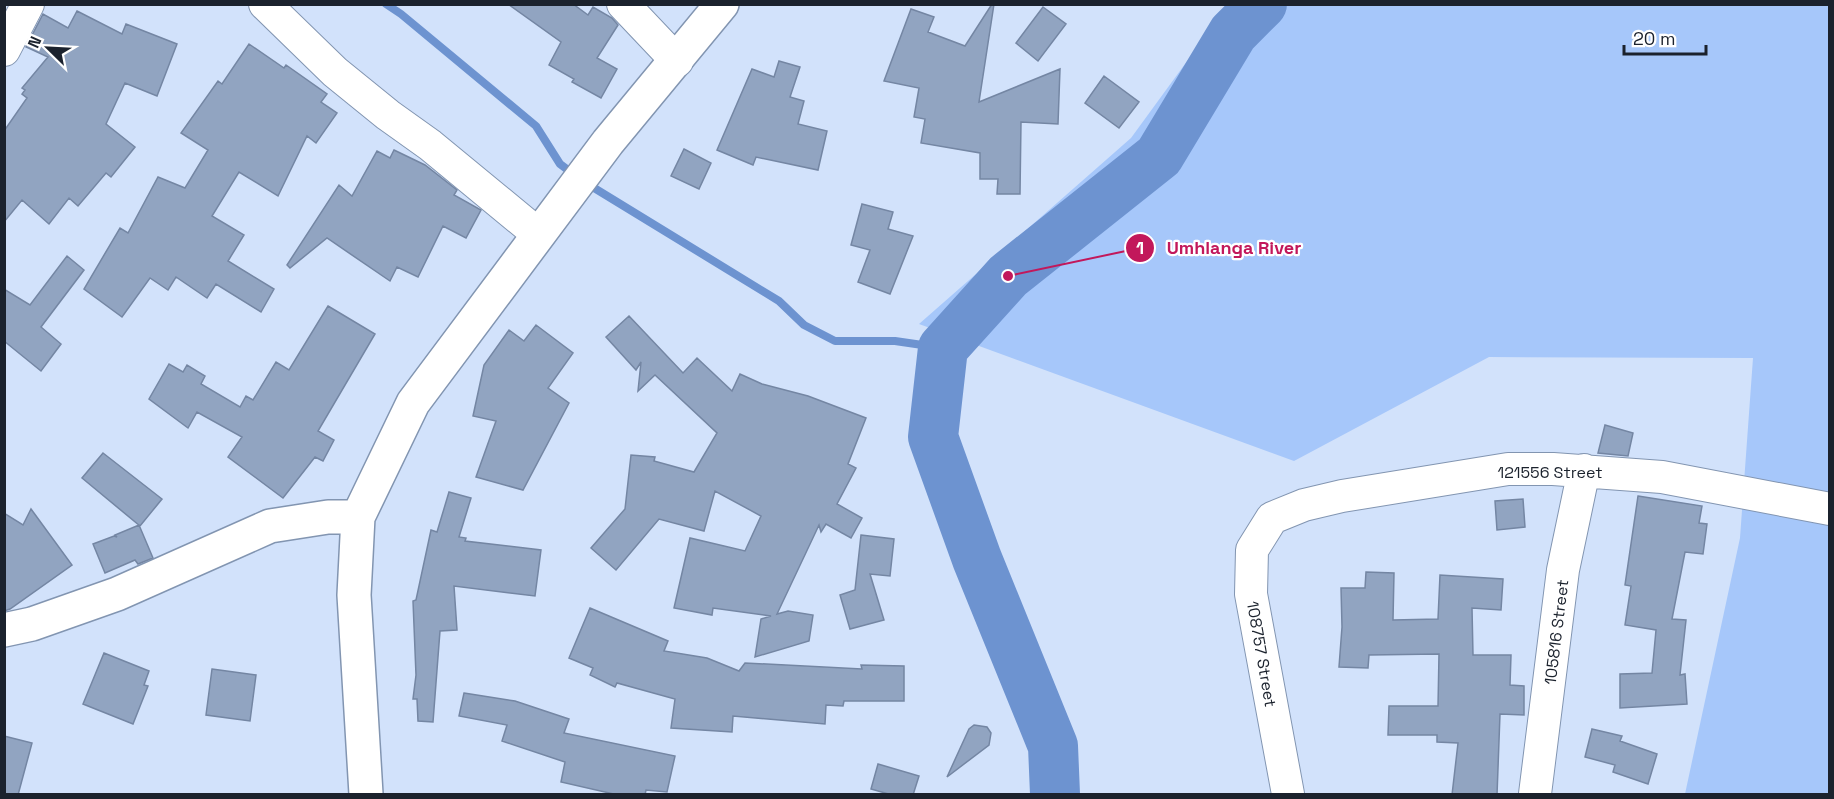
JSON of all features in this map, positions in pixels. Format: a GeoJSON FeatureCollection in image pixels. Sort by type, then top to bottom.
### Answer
{"type":"FeatureCollection","features":[{"type":"Feature","properties":{"kind":"street"},"geometry":{"type":"LineString","coordinates":[[4,50],[28,4]]}},
{"type":"Feature","properties":{"kind":"street"},"geometry":{"type":"LineString","coordinates":[[265,4],[335,72],[388,116],[546,223]]}},
{"type":"Feature","properties":{"kind":"street"},"geometry":{"type":"LineString","coordinates":[[623,4],[677,61]]}},
{"type":"Feature","properties":{"kind":"street"},"geometry":{"type":"LineString","coordinates":[[366,795],[354,596],[358,517],[413,403],[608,142],[722,4]]}},
{"type":"Feature","properties":{"kind":"street","name":"121556 Street"},"geometry":{"type":"LineString","coordinates":[[1272,518],[1304,505],[1342,496],[1508,469],[1584,470],[1662,477],[1830,509]]}},
{"type":"Feature","properties":{"kind":"street","name":"105816 Street"},"geometry":{"type":"LineString","coordinates":[[1535,795],[1563,570],[1584,470]]}},
{"type":"Feature","properties":{"kind":"street"},"geometry":{"type":"LineString","coordinates":[[4,630],[32,624],[117,594],[270,526],[328,517],[358,517]]}},
{"type":"Feature","properties":{"kind":"street","name":"108757 Street"},"geometry":{"type":"LineString","coordinates":[[1272,518],[1251,550],[1251,594],[1288,795]]}},
{"type":"Feature","properties":{"kind":"shaded area"},"geometry":{"type":"Polygon","coordinates":[[[1228,5],[1829,5],[1829,794],[1685,794],[1740,538],[1753,358],[1489,357],[1294,461],[919,324],[1131,138],[1228,5]]]}},
{"type":"Feature","properties":{"kind":"building"},"geometry":{"type":"Polygon","coordinates":[[[508,4],[573,4],[588,15],[593,7],[612,18],[618,25],[597,58],[617,69],[601,98],[572,82],[574,79],[549,65],[561,42],[508,4]]]}},
{"type":"Feature","properties":{"kind":"building"},"geometry":{"type":"Polygon","coordinates":[[[994,4],[979,102],[1060,69],[1058,124],[1021,122],[1020,194],[997,194],[998,179],[980,179],[980,153],[921,143],[925,119],[914,117],[919,88],[884,81],[911,9],[934,17],[928,32],[965,46],[994,4]]]}},
{"type":"Feature","properties":{"kind":"building"},"geometry":{"type":"Polygon","coordinates":[[[1043,7],[1066,24],[1038,61],[1016,43],[1043,7]]]}},
{"type":"Feature","properties":{"kind":"building"},"geometry":{"type":"Polygon","coordinates":[[[77,11],[122,34],[126,24],[177,44],[157,96],[125,83],[106,124],[135,147],[111,177],[106,173],[78,206],[69,198],[49,224],[22,200],[4,222],[4,131],[27,98],[22,94],[25,90],[22,88],[48,57],[26,47],[43,14],[68,28],[77,11]]]}},
{"type":"Feature","properties":{"kind":"building"},"geometry":{"type":"Polygon","coordinates":[[[249,44],[284,68],[286,65],[327,94],[321,102],[337,113],[316,143],[307,136],[278,196],[239,172],[212,216],[244,235],[228,261],[274,289],[261,312],[216,284],[207,298],[176,277],[168,290],[150,278],[122,317],[84,289],[120,228],[128,233],[158,177],[185,188],[208,150],[181,133],[218,81],[222,84],[249,44]]]}},
{"type":"Feature","properties":{"kind":"building"},"geometry":{"type":"Polygon","coordinates":[[[779,61],[800,67],[790,97],[804,101],[798,124],[827,131],[818,170],[756,157],[753,165],[717,150],[752,69],[774,77],[779,61]]]}},
{"type":"Feature","properties":{"kind":"building"},"geometry":{"type":"Polygon","coordinates":[[[1104,76],[1139,102],[1119,128],[1085,103],[1104,76]]]}},
{"type":"Feature","properties":{"kind":"building"},"geometry":{"type":"Polygon","coordinates":[[[684,149],[711,163],[699,189],[671,176],[684,149]]]}},
{"type":"Feature","properties":{"kind":"building"},"geometry":{"type":"Polygon","coordinates":[[[394,150],[425,165],[457,190],[454,195],[481,210],[466,238],[443,226],[418,277],[397,267],[390,281],[327,238],[290,268],[287,265],[339,185],[352,196],[377,151],[390,158],[394,150]]]}},
{"type":"Feature","properties":{"kind":"building"},"geometry":{"type":"Polygon","coordinates":[[[862,204],[893,212],[888,229],[913,236],[890,294],[858,282],[870,250],[851,245],[862,204]]]}},
{"type":"Feature","properties":{"kind":"building"},"geometry":{"type":"Polygon","coordinates":[[[67,256],[84,270],[41,327],[61,344],[41,371],[4,341],[4,289],[30,305],[67,256]]]}},
{"type":"Feature","properties":{"kind":"building"},"geometry":{"type":"Polygon","coordinates":[[[328,306],[375,334],[318,431],[334,440],[323,461],[315,457],[283,498],[228,457],[242,437],[197,412],[188,428],[149,399],[169,364],[183,372],[187,365],[205,376],[201,384],[240,407],[246,396],[253,400],[276,362],[289,370],[328,306]]]}},
{"type":"Feature","properties":{"kind":"building"},"geometry":{"type":"Polygon","coordinates":[[[629,316],[683,373],[697,358],[732,391],[740,374],[762,384],[808,396],[866,418],[848,464],[856,468],[837,504],[862,518],[851,538],[826,524],[821,532],[819,525],[777,614],[788,611],[813,615],[809,641],[755,657],[761,619],[771,616],[713,608],[712,615],[674,608],[690,538],[745,551],[761,516],[715,491],[704,531],[659,519],[616,570],[591,548],[625,509],[631,455],[655,457],[654,461],[694,472],[717,433],[655,375],[638,391],[641,362],[636,370],[606,337],[629,316]]]}},
{"type":"Feature","properties":{"kind":"building"},"geometry":{"type":"Polygon","coordinates":[[[536,325],[573,353],[548,388],[569,403],[523,490],[476,477],[496,421],[473,416],[484,365],[509,330],[524,341],[536,325]]]}},
{"type":"Feature","properties":{"kind":"building"},"geometry":{"type":"Polygon","coordinates":[[[1605,425],[1633,433],[1628,456],[1598,453],[1605,425]]]}},
{"type":"Feature","properties":{"kind":"building"},"geometry":{"type":"Polygon","coordinates":[[[103,453],[162,499],[140,526],[82,478],[103,453]]]}},
{"type":"Feature","properties":{"kind":"building"},"geometry":{"type":"Polygon","coordinates":[[[449,492],[471,498],[459,537],[466,538],[465,541],[541,550],[535,596],[454,586],[457,630],[440,631],[433,722],[418,721],[417,699],[413,699],[416,675],[413,601],[416,600],[431,530],[437,532],[449,492]]]}},
{"type":"Feature","properties":{"kind":"building"},"geometry":{"type":"Polygon","coordinates":[[[1638,496],[1702,506],[1699,523],[1707,524],[1703,554],[1685,552],[1672,619],[1686,620],[1680,675],[1685,674],[1687,704],[1620,708],[1620,674],[1652,673],[1656,630],[1625,625],[1631,586],[1625,585],[1638,496]]]}},
{"type":"Feature","properties":{"kind":"building"},"geometry":{"type":"Polygon","coordinates":[[[1523,499],[1525,527],[1497,530],[1495,501],[1523,499]]]}},
{"type":"Feature","properties":{"kind":"building"},"geometry":{"type":"Polygon","coordinates":[[[31,509],[72,565],[4,611],[4,513],[23,525],[31,509]]]}},
{"type":"Feature","properties":{"kind":"building"},"geometry":{"type":"Polygon","coordinates":[[[139,525],[153,558],[138,564],[135,560],[105,573],[93,544],[117,537],[115,535],[139,525]]]}},
{"type":"Feature","properties":{"kind":"building"},"geometry":{"type":"Polygon","coordinates":[[[861,535],[894,539],[890,576],[870,574],[884,620],[850,629],[840,595],[855,590],[861,535]]]}},
{"type":"Feature","properties":{"kind":"building"},"geometry":{"type":"Polygon","coordinates":[[[1366,572],[1394,573],[1393,620],[1438,619],[1440,575],[1503,579],[1501,610],[1472,608],[1473,655],[1511,655],[1510,685],[1524,686],[1524,715],[1500,714],[1497,795],[1452,795],[1458,743],[1437,742],[1437,735],[1388,735],[1389,706],[1438,706],[1439,654],[1369,655],[1368,668],[1339,667],[1342,627],[1341,588],[1365,588],[1366,572]]]}},
{"type":"Feature","properties":{"kind":"building"},"geometry":{"type":"Polygon","coordinates":[[[590,608],[668,641],[664,651],[707,658],[739,671],[745,663],[862,669],[861,665],[904,666],[904,701],[844,701],[843,706],[826,705],[825,724],[733,716],[732,732],[671,728],[675,699],[617,683],[615,687],[590,675],[593,668],[569,658],[590,608]]]}},
{"type":"Feature","properties":{"kind":"building"},"geometry":{"type":"Polygon","coordinates":[[[104,653],[149,671],[144,685],[148,686],[133,724],[83,704],[104,653]]]}},
{"type":"Feature","properties":{"kind":"building"},"geometry":{"type":"Polygon","coordinates":[[[212,669],[256,675],[250,721],[206,715],[212,669]]]}},
{"type":"Feature","properties":{"kind":"building"},"geometry":{"type":"Polygon","coordinates":[[[464,693],[515,701],[569,719],[564,733],[675,756],[667,792],[646,790],[645,795],[618,795],[561,782],[565,762],[502,741],[507,725],[459,716],[464,693]]]}},
{"type":"Feature","properties":{"kind":"building"},"geometry":{"type":"Polygon","coordinates":[[[974,725],[987,727],[991,733],[989,745],[947,777],[969,729],[974,725]]]}},
{"type":"Feature","properties":{"kind":"building"},"geometry":{"type":"Polygon","coordinates":[[[1592,729],[1622,736],[1620,741],[1657,754],[1648,784],[1613,772],[1615,765],[1585,757],[1592,729]]]}},
{"type":"Feature","properties":{"kind":"building"},"geometry":{"type":"Polygon","coordinates":[[[4,736],[32,743],[18,795],[4,795],[4,736]]]}},
{"type":"Feature","properties":{"kind":"building"},"geometry":{"type":"Polygon","coordinates":[[[878,764],[919,776],[913,795],[892,795],[871,789],[878,764]]]}},
{"type":"Feature","properties":{"kind":"waterway"},"geometry":{"type":"LineString","coordinates":[[386,4],[536,126],[560,164],[576,176]]}},
{"type":"Feature","properties":{"kind":"waterway"},"geometry":{"type":"LineString","coordinates":[[1055,794],[1053,746],[977,559],[933,437],[943,348],[1008,276],[1159,156],[1233,33],[1262,4]]}},
{"type":"Feature","properties":{"kind":"waterway"},"geometry":{"type":"LineString","coordinates":[[586,183],[779,301],[804,325],[835,341],[895,341],[943,348]]}},
{"type":"Feature","properties":{"kind":"place","name":"Umhlanga River"},"geometry":{"type":"Point","coordinates":[1008,276]}}]}
